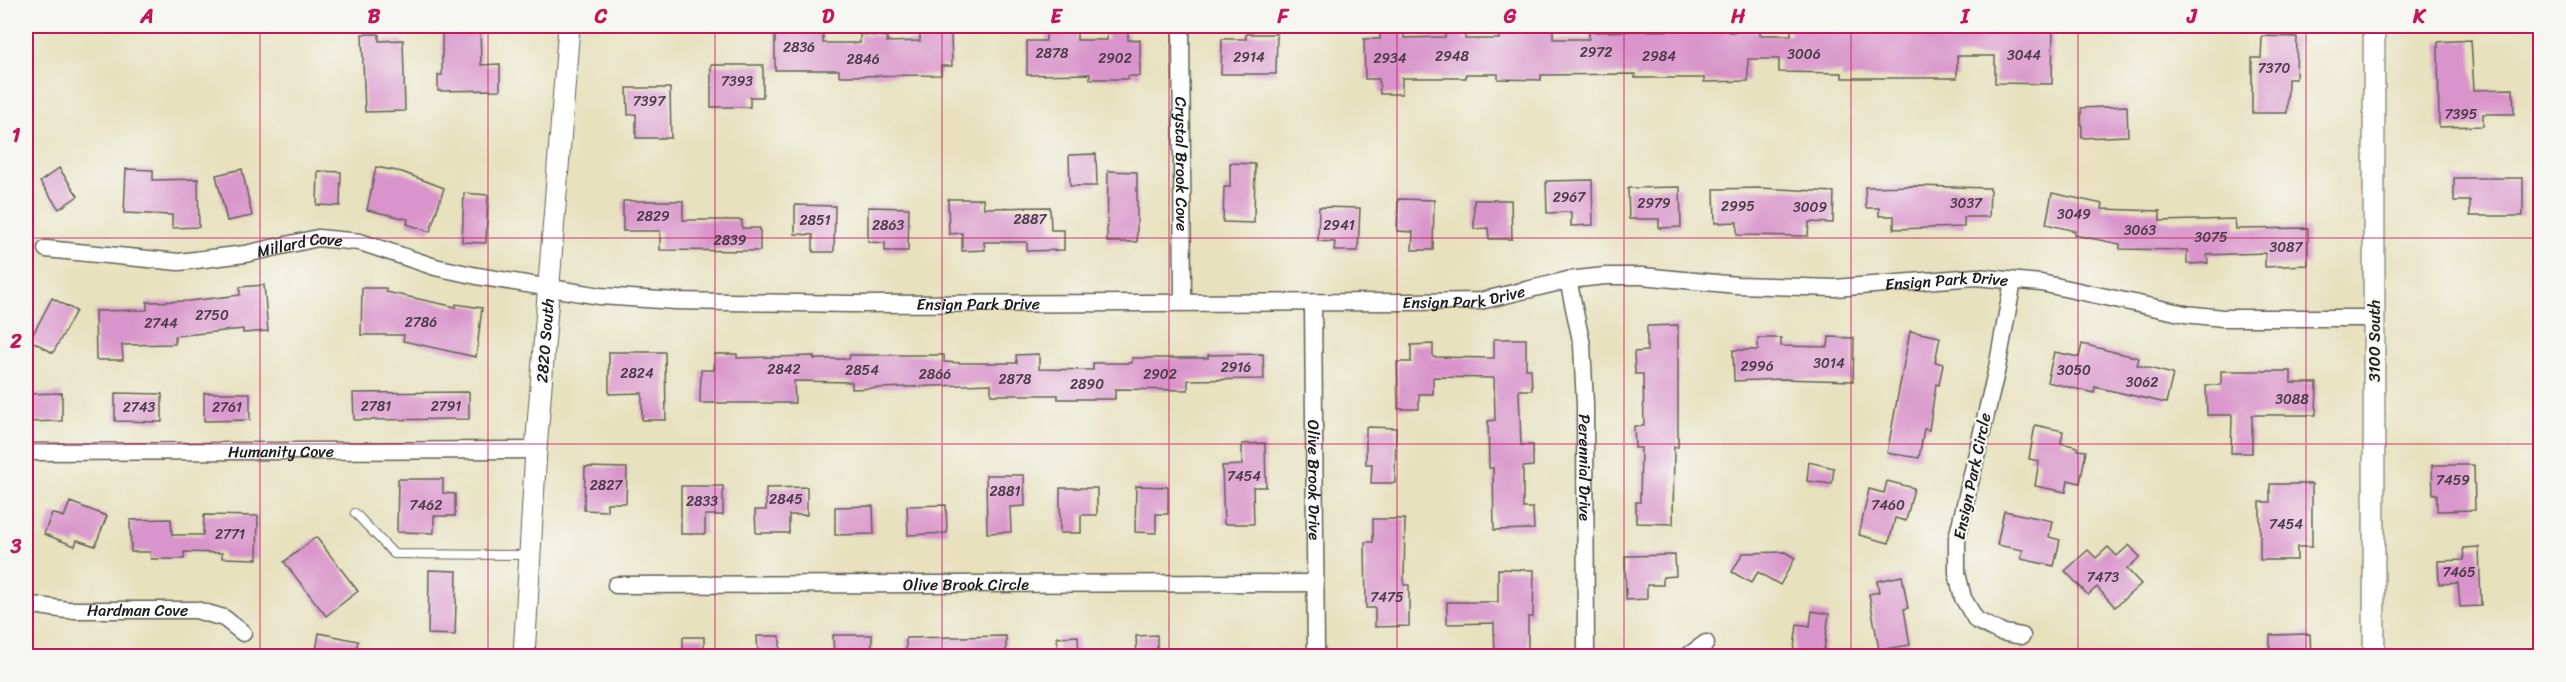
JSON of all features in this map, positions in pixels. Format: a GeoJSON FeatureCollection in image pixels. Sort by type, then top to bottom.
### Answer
{"type":"FeatureCollection","features":[{"type":"Feature","properties":{"kind":"street","name":"2820 South"},"geometry":{"type":"LineString","coordinates":[[524,657],[536,450],[569,26]]}},
{"type":"Feature","properties":{"kind":"street","name":"Crystal Brook Cove"},"geometry":{"type":"LineString","coordinates":[[1181,26],[1183,302]]}},
{"type":"Feature","properties":{"kind":"street","name":"3100 South"},"geometry":{"type":"LineString","coordinates":[[2374,26],[2374,657]]}},
{"type":"Feature","properties":{"kind":"street","name":"Millard Cove"},"geometry":{"type":"LineString","coordinates":[[46,249],[179,262],[223,258],[318,238],[360,242],[435,267],[548,289]]}},
{"type":"Feature","properties":{"kind":"street","name":"Ensign Park Drive"},"geometry":{"type":"LineString","coordinates":[[548,289],[611,297],[763,303],[1313,303],[1480,301],[1568,280],[1605,276],[1642,276],[1737,285],[1834,288],[1976,277],[2041,283],[2185,314],[2223,318],[2374,318]]}},
{"type":"Feature","properties":{"kind":"street","name":"Perennial Drive"},"geometry":{"type":"LineString","coordinates":[[1568,280],[1582,345],[1585,404],[1586,657]]}},
{"type":"Feature","properties":{"kind":"street","name":"Ensign Park Circle"},"geometry":{"type":"LineString","coordinates":[[2013,281],[1997,368],[1957,538],[1957,573],[1963,598],[1976,620],[2000,632],[2022,636]]}},
{"type":"Feature","properties":{"kind":"street","name":"Olive Brook Drive"},"geometry":{"type":"LineString","coordinates":[[1313,303],[1316,657]]}},
{"type":"Feature","properties":{"kind":"street","name":"Humanity Cove"},"geometry":{"type":"LineString","coordinates":[[26,452],[536,450]]}},
{"type":"Feature","properties":{"kind":"street","name":"Olive Brook Circle"},"geometry":{"type":"LineString","coordinates":[[615,585],[1314,583]]}},
{"type":"Feature","properties":{"kind":"street","name":"Hardman Cove"},"geometry":{"type":"LineString","coordinates":[[26,604],[67,610],[196,610],[224,618],[243,633]]}},
{"type":"Feature","properties":{"kind":"street"},"geometry":{"type":"LineString","coordinates":[[1688,657],[1706,643]]}},
{"type":"Feature","properties":{"kind":"lane"},"geometry":{"type":"LineString","coordinates":[[355,513],[394,554],[530,555]]}},
{"type":"Feature","properties":{"kind":"building"},"geometry":{"type":"Polygon","coordinates":[[[442,26],[480,26],[481,65],[500,64],[500,90],[438,91],[438,75],[442,75],[442,26]]]}},
{"type":"Feature","properties":{"kind":"building"},"geometry":{"type":"Polygon","coordinates":[[[791,26],[813,26],[813,30],[823,30],[823,43],[860,43],[860,34],[887,37],[887,42],[920,41],[920,33],[951,35],[952,66],[941,66],[941,75],[839,76],[839,70],[775,70],[775,29],[791,29],[791,26]]]}},
{"type":"Feature","properties":{"kind":"building"},"geometry":{"type":"Polygon","coordinates":[[[1703,26],[1728,26],[1728,32],[1760,31],[1760,35],[1791,35],[1791,27],[1862,29],[2053,26],[2052,84],[1995,83],[1995,56],[1957,56],[1957,78],[1842,78],[1842,73],[1779,72],[1779,59],[1748,59],[1748,81],[1704,82],[1704,78],[1635,78],[1635,74],[1541,75],[1541,80],[1498,79],[1498,74],[1466,74],[1466,78],[1402,78],[1402,94],[1380,94],[1379,79],[1365,79],[1364,39],[1380,39],[1380,32],[1404,31],[1404,38],[1445,37],[1445,32],[1465,31],[1465,39],[1499,39],[1499,28],[1553,29],[1553,39],[1589,39],[1589,32],[1703,30],[1703,26]]]}},
{"type":"Feature","properties":{"kind":"building"},"geometry":{"type":"Polygon","coordinates":[[[1077,32],[1077,40],[1107,40],[1107,33],[1128,33],[1128,40],[1140,40],[1140,76],[1128,76],[1128,79],[1090,79],[1090,74],[1027,75],[1027,41],[1046,41],[1046,33],[1077,32]]]}},
{"type":"Feature","properties":{"kind":"building"},"geometry":{"type":"Polygon","coordinates":[[[362,34],[379,34],[379,41],[403,40],[405,111],[365,112],[362,34]]]}},
{"type":"Feature","properties":{"kind":"building"},"geometry":{"type":"Polygon","coordinates":[[[1246,34],[1277,34],[1276,74],[1221,74],[1222,39],[1246,39],[1246,34]]]}},
{"type":"Feature","properties":{"kind":"building"},"geometry":{"type":"Polygon","coordinates":[[[2262,36],[2297,37],[2296,79],[2288,79],[2287,113],[2252,113],[2252,58],[2261,58],[2262,36]]]}},
{"type":"Feature","properties":{"kind":"building"},"geometry":{"type":"Polygon","coordinates":[[[2471,40],[2474,90],[2513,89],[2514,114],[2483,114],[2483,126],[2439,127],[2438,42],[2471,40]]]}},
{"type":"Feature","properties":{"kind":"building"},"geometry":{"type":"Polygon","coordinates":[[[711,65],[763,65],[763,97],[750,97],[750,107],[711,107],[711,65]]]}},
{"type":"Feature","properties":{"kind":"building"},"geometry":{"type":"Polygon","coordinates":[[[627,88],[670,88],[671,138],[636,138],[636,114],[628,115],[627,88]]]}},
{"type":"Feature","properties":{"kind":"building"},"geometry":{"type":"Polygon","coordinates":[[[2127,106],[2128,136],[2082,138],[2081,108],[2127,106]]]}},
{"type":"Feature","properties":{"kind":"building"},"geometry":{"type":"Polygon","coordinates":[[[1096,154],[1097,186],[1070,186],[1069,155],[1096,154]]]}},
{"type":"Feature","properties":{"kind":"building"},"geometry":{"type":"Polygon","coordinates":[[[1230,163],[1255,164],[1254,223],[1223,222],[1224,187],[1230,187],[1230,163]]]}},
{"type":"Feature","properties":{"kind":"building"},"geometry":{"type":"Polygon","coordinates":[[[376,167],[402,172],[444,188],[430,232],[407,224],[408,219],[367,210],[376,167]]]}},
{"type":"Feature","properties":{"kind":"building"},"geometry":{"type":"Polygon","coordinates":[[[59,168],[78,196],[59,209],[40,182],[59,168]]]}},
{"type":"Feature","properties":{"kind":"building"},"geometry":{"type":"Polygon","coordinates":[[[126,169],[153,170],[153,180],[198,179],[199,227],[172,228],[172,215],[124,213],[126,169]]]}},
{"type":"Feature","properties":{"kind":"building"},"geometry":{"type":"Polygon","coordinates":[[[242,169],[252,216],[227,221],[216,175],[242,169]]]}},
{"type":"Feature","properties":{"kind":"building"},"geometry":{"type":"Polygon","coordinates":[[[318,171],[341,172],[340,206],[317,205],[318,171]]]}},
{"type":"Feature","properties":{"kind":"building"},"geometry":{"type":"Polygon","coordinates":[[[1108,171],[1137,172],[1137,242],[1107,242],[1108,171]]]}},
{"type":"Feature","properties":{"kind":"building"},"geometry":{"type":"Polygon","coordinates":[[[2454,178],[2523,178],[2523,216],[2470,216],[2470,201],[2454,201],[2454,178]]]}},
{"type":"Feature","properties":{"kind":"building"},"geometry":{"type":"Polygon","coordinates":[[[1592,180],[1593,225],[1571,226],[1571,212],[1547,213],[1546,181],[1592,180]]]}},
{"type":"Feature","properties":{"kind":"building"},"geometry":{"type":"Polygon","coordinates":[[[1680,187],[1681,227],[1659,228],[1659,219],[1629,219],[1628,188],[1680,187]]]}},
{"type":"Feature","properties":{"kind":"building"},"geometry":{"type":"Polygon","coordinates":[[[1865,187],[1990,188],[1989,217],[1964,217],[1964,227],[1894,229],[1894,216],[1879,216],[1879,208],[1866,208],[1865,187]]]}},
{"type":"Feature","properties":{"kind":"building"},"geometry":{"type":"Polygon","coordinates":[[[1761,188],[1834,192],[1833,223],[1809,222],[1808,236],[1737,235],[1737,222],[1715,223],[1714,189],[1761,188]]]}},
{"type":"Feature","properties":{"kind":"building"},"geometry":{"type":"Polygon","coordinates":[[[464,193],[488,195],[486,243],[462,242],[464,193]]]}},
{"type":"Feature","properties":{"kind":"building"},"geometry":{"type":"Polygon","coordinates":[[[2052,193],[2103,204],[2102,209],[2160,211],[2160,221],[2235,219],[2236,229],[2308,228],[2308,265],[2265,267],[2265,253],[2207,255],[2208,263],[2187,264],[2187,250],[2120,249],[2120,244],[2074,235],[2075,231],[2046,224],[2052,193]]]}},
{"type":"Feature","properties":{"kind":"building"},"geometry":{"type":"Polygon","coordinates":[[[948,199],[983,199],[984,208],[1050,207],[1051,230],[1064,230],[1064,250],[1027,251],[1027,242],[984,242],[985,250],[962,251],[962,233],[949,234],[948,199]]]}},
{"type":"Feature","properties":{"kind":"building"},"geometry":{"type":"Polygon","coordinates":[[[1398,199],[1434,200],[1433,250],[1412,250],[1413,232],[1397,231],[1398,199]]]}},
{"type":"Feature","properties":{"kind":"building"},"geometry":{"type":"Polygon","coordinates":[[[1474,200],[1511,200],[1512,239],[1489,239],[1488,228],[1474,229],[1474,200]]]}},
{"type":"Feature","properties":{"kind":"building"},"geometry":{"type":"Polygon","coordinates":[[[623,201],[683,201],[683,220],[742,220],[742,228],[760,228],[760,251],[660,250],[660,231],[623,231],[623,201]]]}},
{"type":"Feature","properties":{"kind":"building"},"geometry":{"type":"Polygon","coordinates":[[[795,205],[835,206],[834,252],[813,252],[813,235],[795,234],[795,205]]]}},
{"type":"Feature","properties":{"kind":"building"},"geometry":{"type":"Polygon","coordinates":[[[868,207],[909,208],[908,251],[885,251],[885,243],[868,242],[868,207]]]}},
{"type":"Feature","properties":{"kind":"building"},"geometry":{"type":"Polygon","coordinates":[[[1319,207],[1360,208],[1358,251],[1334,251],[1335,242],[1318,241],[1319,207]]]}},
{"type":"Feature","properties":{"kind":"building"},"geometry":{"type":"Polygon","coordinates":[[[264,285],[268,331],[243,333],[243,329],[175,336],[175,344],[122,345],[123,360],[96,360],[95,311],[147,310],[147,302],[189,301],[240,295],[240,287],[264,285]]]}},
{"type":"Feature","properties":{"kind":"building"},"geometry":{"type":"Polygon","coordinates":[[[362,288],[386,288],[386,292],[456,307],[456,304],[482,308],[476,357],[403,341],[404,335],[361,335],[362,288]]]}},
{"type":"Feature","properties":{"kind":"building"},"geometry":{"type":"Polygon","coordinates":[[[52,298],[76,311],[53,353],[30,340],[52,298]]]}},
{"type":"Feature","properties":{"kind":"building"},"geometry":{"type":"Polygon","coordinates":[[[1678,325],[1678,447],[1674,447],[1673,524],[1636,523],[1636,502],[1640,502],[1641,448],[1635,448],[1634,426],[1644,426],[1643,374],[1635,374],[1634,352],[1647,351],[1647,326],[1678,325]]]}},
{"type":"Feature","properties":{"kind":"building"},"geometry":{"type":"Polygon","coordinates":[[[1910,331],[1940,337],[1935,362],[1943,364],[1939,385],[1936,384],[1929,430],[1924,429],[1919,458],[1887,453],[1910,331]]]}},
{"type":"Feature","properties":{"kind":"building"},"geometry":{"type":"Polygon","coordinates":[[[1829,337],[1854,338],[1853,381],[1781,379],[1734,381],[1733,350],[1758,350],[1758,338],[1781,338],[1781,346],[1828,347],[1829,337]]]}},
{"type":"Feature","properties":{"kind":"building"},"geometry":{"type":"Polygon","coordinates":[[[1494,339],[1526,339],[1526,369],[1531,369],[1532,390],[1519,390],[1521,445],[1533,445],[1533,466],[1523,467],[1523,508],[1533,508],[1534,529],[1494,530],[1493,468],[1489,468],[1488,421],[1495,420],[1494,378],[1433,377],[1433,394],[1419,394],[1419,409],[1398,409],[1397,362],[1411,362],[1411,345],[1433,344],[1433,357],[1494,358],[1494,339]]]}},
{"type":"Feature","properties":{"kind":"building"},"geometry":{"type":"Polygon","coordinates":[[[2082,344],[2139,358],[2137,365],[2173,374],[2166,403],[2095,387],[2094,393],[2047,382],[2054,352],[2079,357],[2082,344]]]}},
{"type":"Feature","properties":{"kind":"building"},"geometry":{"type":"Polygon","coordinates":[[[609,352],[665,352],[666,420],[642,420],[642,393],[609,394],[609,352]]]}},
{"type":"Feature","properties":{"kind":"building"},"geometry":{"type":"Polygon","coordinates":[[[715,354],[737,354],[737,358],[814,356],[814,359],[849,359],[850,355],[944,355],[944,362],[1017,363],[1016,355],[1039,354],[1039,369],[1093,370],[1093,363],[1132,363],[1132,358],[1208,358],[1208,355],[1263,354],[1264,379],[1188,380],[1188,390],[1115,389],[1115,399],[1058,399],[1058,395],[991,395],[991,384],[852,389],[852,382],[794,381],[795,403],[700,403],[701,370],[714,370],[715,354]]]}},
{"type":"Feature","properties":{"kind":"building"},"geometry":{"type":"Polygon","coordinates":[[[2221,371],[2291,371],[2291,383],[2317,383],[2316,415],[2252,415],[2252,453],[2231,453],[2232,415],[2207,415],[2206,385],[2221,385],[2221,371]]]}},
{"type":"Feature","properties":{"kind":"building"},"geometry":{"type":"Polygon","coordinates":[[[469,392],[469,419],[354,420],[353,393],[469,392]]]}},
{"type":"Feature","properties":{"kind":"building"},"geometry":{"type":"Polygon","coordinates":[[[62,393],[62,421],[26,422],[26,394],[62,393]]]}},
{"type":"Feature","properties":{"kind":"building"},"geometry":{"type":"Polygon","coordinates":[[[115,393],[162,394],[162,422],[115,421],[115,393]]]}},
{"type":"Feature","properties":{"kind":"building"},"geometry":{"type":"Polygon","coordinates":[[[204,393],[250,393],[250,420],[204,421],[204,393]]]}},
{"type":"Feature","properties":{"kind":"building"},"geometry":{"type":"Polygon","coordinates":[[[2035,425],[2063,431],[2061,443],[2086,451],[2080,483],[2068,480],[2066,492],[2035,486],[2039,461],[2029,459],[2035,425]]]}},
{"type":"Feature","properties":{"kind":"building"},"geometry":{"type":"Polygon","coordinates":[[[1366,427],[1396,428],[1395,483],[1371,483],[1372,464],[1366,464],[1366,427]]]}},
{"type":"Feature","properties":{"kind":"building"},"geometry":{"type":"Polygon","coordinates":[[[1265,443],[1266,487],[1253,487],[1254,524],[1224,524],[1222,466],[1242,465],[1242,444],[1265,443]]]}},
{"type":"Feature","properties":{"kind":"building"},"geometry":{"type":"Polygon","coordinates":[[[1809,462],[1834,468],[1832,484],[1807,481],[1809,462]]]}},
{"type":"Feature","properties":{"kind":"building"},"geometry":{"type":"Polygon","coordinates":[[[2432,465],[2474,465],[2475,510],[2437,511],[2437,494],[2433,494],[2432,465]]]}},
{"type":"Feature","properties":{"kind":"building"},"geometry":{"type":"Polygon","coordinates":[[[585,467],[627,468],[626,503],[607,503],[607,511],[584,510],[585,467]]]}},
{"type":"Feature","properties":{"kind":"building"},"geometry":{"type":"Polygon","coordinates":[[[986,475],[1024,475],[1025,506],[1010,507],[1011,532],[987,533],[986,475]]]}},
{"type":"Feature","properties":{"kind":"building"},"geometry":{"type":"Polygon","coordinates":[[[398,479],[443,479],[443,493],[455,494],[455,516],[434,516],[434,533],[397,532],[398,479]]]}},
{"type":"Feature","properties":{"kind":"building"},"geometry":{"type":"Polygon","coordinates":[[[1887,481],[1914,488],[1906,521],[1895,518],[1889,543],[1859,535],[1869,489],[1884,493],[1887,481]]]}},
{"type":"Feature","properties":{"kind":"building"},"geometry":{"type":"Polygon","coordinates":[[[2270,484],[2312,484],[2312,547],[2297,547],[2297,560],[2260,560],[2260,502],[2270,502],[2270,484]]]}},
{"type":"Feature","properties":{"kind":"building"},"geometry":{"type":"Polygon","coordinates":[[[681,486],[723,486],[723,515],[705,515],[705,534],[681,534],[681,486]]]}},
{"type":"Feature","properties":{"kind":"building"},"geometry":{"type":"Polygon","coordinates":[[[1136,486],[1168,487],[1168,514],[1156,514],[1156,533],[1135,532],[1136,486]]]}},
{"type":"Feature","properties":{"kind":"building"},"geometry":{"type":"Polygon","coordinates":[[[807,487],[807,515],[789,515],[789,533],[756,533],[755,510],[766,510],[766,488],[807,487]]]}},
{"type":"Feature","properties":{"kind":"building"},"geometry":{"type":"Polygon","coordinates":[[[1060,488],[1097,488],[1097,515],[1081,515],[1081,533],[1060,533],[1060,488]]]}},
{"type":"Feature","properties":{"kind":"building"},"geometry":{"type":"Polygon","coordinates":[[[70,502],[107,516],[95,546],[77,540],[75,546],[44,534],[52,513],[64,517],[70,502]]]}},
{"type":"Feature","properties":{"kind":"building"},"geometry":{"type":"Polygon","coordinates":[[[946,505],[947,533],[908,535],[907,506],[946,505]]]}},
{"type":"Feature","properties":{"kind":"building"},"geometry":{"type":"Polygon","coordinates":[[[873,506],[874,534],[835,535],[835,507],[873,506]]]}},
{"type":"Feature","properties":{"kind":"building"},"geometry":{"type":"Polygon","coordinates":[[[2004,511],[2052,521],[2049,537],[2060,540],[2054,566],[2021,559],[2023,550],[1997,545],[2004,511]]]}},
{"type":"Feature","properties":{"kind":"building"},"geometry":{"type":"Polygon","coordinates":[[[204,515],[258,516],[257,559],[222,558],[222,553],[184,552],[184,559],[151,559],[150,552],[131,552],[130,520],[171,519],[172,535],[203,535],[204,515]]]}},
{"type":"Feature","properties":{"kind":"building"},"geometry":{"type":"Polygon","coordinates":[[[1373,519],[1405,519],[1404,585],[1409,585],[1409,626],[1375,627],[1375,608],[1366,608],[1365,542],[1373,542],[1373,519]]]}},
{"type":"Feature","properties":{"kind":"building"},"geometry":{"type":"Polygon","coordinates":[[[316,537],[358,591],[326,616],[284,562],[316,537]]]}},
{"type":"Feature","properties":{"kind":"building"},"geometry":{"type":"Polygon","coordinates":[[[2129,545],[2140,557],[2127,569],[2141,584],[2115,607],[2097,587],[2088,595],[2065,571],[2088,550],[2096,558],[2108,547],[2117,556],[2129,545]]]}},
{"type":"Feature","properties":{"kind":"building"},"geometry":{"type":"Polygon","coordinates":[[[2479,547],[2481,606],[2460,607],[2458,583],[2439,584],[2438,561],[2464,560],[2463,548],[2479,547]]]}},
{"type":"Feature","properties":{"kind":"building"},"geometry":{"type":"Polygon","coordinates":[[[1785,552],[1795,558],[1780,585],[1758,572],[1751,583],[1732,572],[1743,553],[1785,552]]]}},
{"type":"Feature","properties":{"kind":"building"},"geometry":{"type":"Polygon","coordinates":[[[1675,555],[1676,576],[1663,577],[1663,585],[1647,585],[1647,599],[1626,600],[1625,556],[1675,555]]]}},
{"type":"Feature","properties":{"kind":"building"},"geometry":{"type":"Polygon","coordinates":[[[1498,569],[1534,570],[1533,617],[1528,617],[1528,657],[1495,657],[1494,623],[1447,624],[1447,602],[1498,602],[1498,569]]]}},
{"type":"Feature","properties":{"kind":"building"},"geometry":{"type":"Polygon","coordinates":[[[429,570],[457,571],[455,635],[428,634],[429,570]]]}},
{"type":"Feature","properties":{"kind":"building"},"geometry":{"type":"Polygon","coordinates":[[[1902,576],[1908,608],[1904,609],[1910,645],[1879,650],[1869,594],[1879,592],[1877,581],[1902,576]]]}},
{"type":"Feature","properties":{"kind":"building"},"geometry":{"type":"Polygon","coordinates":[[[1812,611],[1829,614],[1823,657],[1793,657],[1797,624],[1810,626],[1812,611]]]}},
{"type":"Feature","properties":{"kind":"building"},"geometry":{"type":"Polygon","coordinates":[[[319,633],[358,641],[355,657],[315,657],[319,633]]]}},
{"type":"Feature","properties":{"kind":"building"},"geometry":{"type":"Polygon","coordinates":[[[2310,634],[2311,657],[2270,657],[2270,635],[2310,634]]]}},
{"type":"Feature","properties":{"kind":"building"},"geometry":{"type":"Polygon","coordinates":[[[833,635],[872,635],[872,657],[834,657],[833,635]]]}},
{"type":"Feature","properties":{"kind":"building"},"geometry":{"type":"Polygon","coordinates":[[[1157,635],[1157,657],[1137,657],[1136,636],[1157,635]]]}},
{"type":"Feature","properties":{"kind":"building"},"geometry":{"type":"Polygon","coordinates":[[[757,636],[780,636],[780,657],[758,657],[757,636]]]}},
{"type":"Feature","properties":{"kind":"building"},"geometry":{"type":"Polygon","coordinates":[[[1006,636],[1006,657],[906,657],[906,638],[1006,636]]]}},
{"type":"Feature","properties":{"kind":"building"},"geometry":{"type":"Polygon","coordinates":[[[1078,636],[1079,657],[1058,657],[1057,637],[1078,636]]]}},
{"type":"Feature","properties":{"kind":"building"},"geometry":{"type":"Polygon","coordinates":[[[683,637],[704,637],[704,657],[683,657],[683,637]]]}}]}
